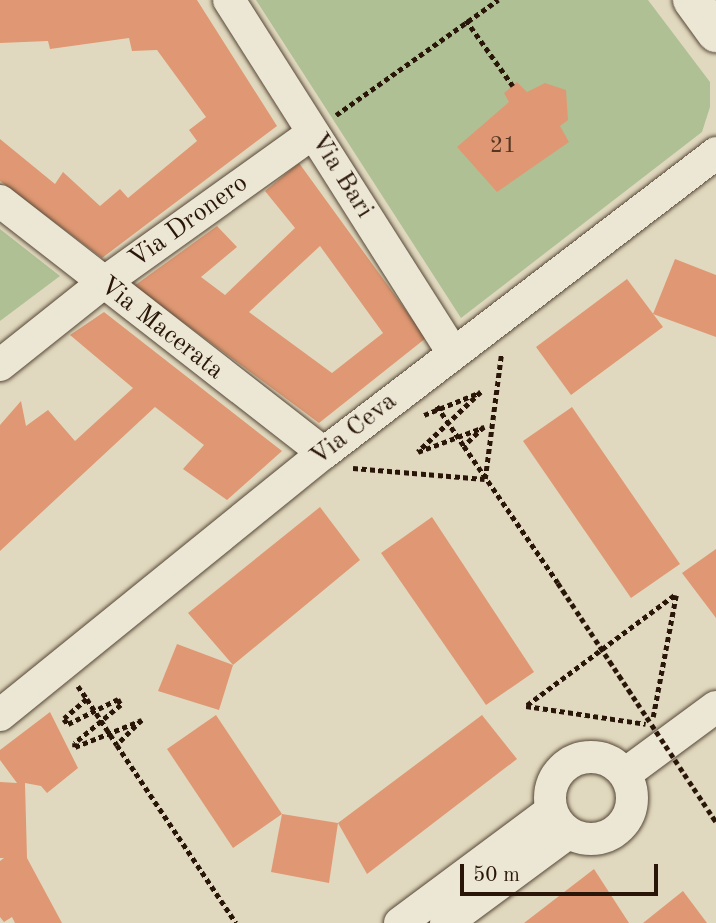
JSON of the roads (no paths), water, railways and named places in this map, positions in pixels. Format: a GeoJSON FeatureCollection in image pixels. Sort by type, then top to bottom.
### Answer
{"type":"FeatureCollection","features":[{"type":"Feature","properties":{"kind":"main road"},"geometry":{"type":"LineString","coordinates":[[692,0],[716,33]]}},
{"type":"Feature","properties":{"kind":"street","name":"Via Bari"},"geometry":{"type":"LineString","coordinates":[[229,0],[453,353]]}},
{"type":"Feature","properties":{"kind":"street","name":"Via Dronero"},"geometry":{"type":"LineString","coordinates":[[0,365],[102,284],[313,133]]}},
{"type":"Feature","properties":{"kind":"street","name":"Via Ceva"},"geometry":{"type":"LineString","coordinates":[[0,715],[65,667],[317,459],[716,153]]}},
{"type":"Feature","properties":{"kind":"street","name":"Via Macerata"},"geometry":{"type":"LineString","coordinates":[[0,201],[317,459]]}},
{"type":"Feature","properties":{"kind":"street"},"geometry":{"type":"LineString","coordinates":[[625,774],[716,707]]}},
{"type":"Feature","properties":{"kind":"street"},"geometry":{"type":"LineString","coordinates":[[599,758],[625,774],[633,797],[622,827],[604,838],[586,840],[559,822],[554,780],[569,763],[599,758]]}},
{"type":"Feature","properties":{"kind":"street"},"geometry":{"type":"LineString","coordinates":[[400,923],[559,822]]}},
{"type":"Feature","properties":{"kind":"street"},"geometry":{"type":"LineString","coordinates":[[446,923],[559,822]]}}]}
